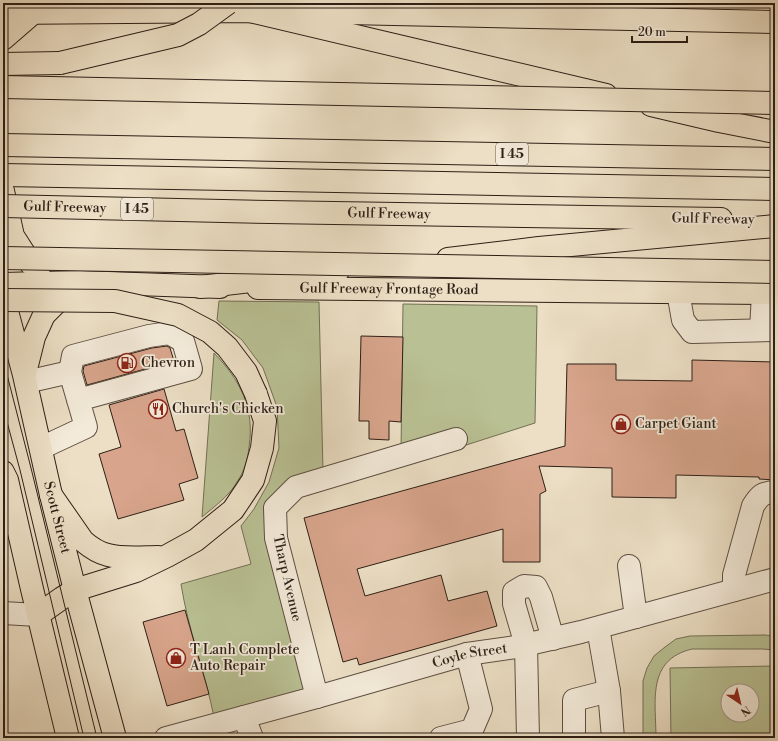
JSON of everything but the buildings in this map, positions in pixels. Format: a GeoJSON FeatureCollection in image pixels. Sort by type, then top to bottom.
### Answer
{"type":"FeatureCollection","features":[{"type":"Feature","properties":{"kind":"main road"},"geometry":{"type":"LineString","coordinates":[[4,3],[33,13]]}},
{"type":"Feature","properties":{"kind":"main road"},"geometry":{"type":"LineString","coordinates":[[3,64],[60,63],[178,35],[199,24],[228,3]]}},
{"type":"Feature","properties":{"kind":"main road"},"geometry":{"type":"LineString","coordinates":[[250,11],[719,121],[775,132]]}},
{"type":"Feature","properties":{"kind":"main road"},"geometry":{"type":"LineString","coordinates":[[3,13],[250,11],[775,22]]}},
{"type":"Feature","properties":{"kind":"main road"},"geometry":{"type":"LineString","coordinates":[[3,39],[33,13]]}},
{"type":"Feature","properties":{"kind":"main road"},"geometry":{"type":"LineString","coordinates":[[3,86],[775,103]]}},
{"type":"Feature","properties":{"kind":"main road","name":"I 45"},"geometry":{"type":"LineString","coordinates":[[3,145],[775,159]]}},
{"type":"Feature","properties":{"kind":"main road","name":"I 45"},"geometry":{"type":"LineString","coordinates":[[3,176],[775,189]]}},
{"type":"Feature","properties":{"kind":"main road"},"geometry":{"type":"LineString","coordinates":[[3,191],[13,236],[31,264],[80,282]]}},
{"type":"Feature","properties":{"kind":"main road","name":"Gulf Freeway"},"geometry":{"type":"LineString","coordinates":[[3,206],[775,220]]}},
{"type":"Feature","properties":{"kind":"main road"},"geometry":{"type":"LineString","coordinates":[[200,287],[539,248],[775,226]]}},
{"type":"Feature","properties":{"kind":"main road"},"geometry":{"type":"LineString","coordinates":[[3,258],[775,272]]}},
{"type":"Feature","properties":{"kind":"main road"},"geometry":{"type":"LineString","coordinates":[[25,378],[34,337],[44,315],[66,293],[80,282]]}},
{"type":"Feature","properties":{"kind":"main road","name":"Gulf Freeway Frontage Road"},"geometry":{"type":"LineString","coordinates":[[3,284],[80,282],[200,287],[769,293]]}},
{"type":"Feature","properties":{"kind":"main road","name":"Scott Street"},"geometry":{"type":"LineString","coordinates":[[3,296],[25,378],[51,495],[75,590],[115,738]]}},
{"type":"Feature","properties":{"kind":"main road"},"geometry":{"type":"LineString","coordinates":[[3,300],[115,301],[178,315],[210,332],[228,347],[246,372],[256,394],[265,421],[262,448],[253,480],[233,510],[196,540],[167,556],[136,571],[75,590],[38,615]]}},
{"type":"Feature","properties":{"kind":"main road"},"geometry":{"type":"LineString","coordinates":[[3,472],[7,480],[68,738]]}},
{"type":"Feature","properties":{"kind":"main road"},"geometry":{"type":"LineString","coordinates":[[51,495],[83,541],[90,547],[108,555],[130,557],[167,556]]}},
{"type":"Feature","properties":{"kind":"street"},"geometry":{"type":"LineString","coordinates":[[678,292],[683,320],[692,332],[768,330],[769,293]]}},
{"type":"Feature","properties":{"kind":"street"},"geometry":{"type":"LineString","coordinates":[[41,448],[86,427],[78,400],[70,372],[73,356],[149,336],[169,333],[183,341],[191,369],[78,400]]}},
{"type":"Feature","properties":{"kind":"street"},"geometry":{"type":"LineString","coordinates":[[25,378],[70,372]]}},
{"type":"Feature","properties":{"kind":"street","name":"Tharp Avenue"},"geometry":{"type":"LineString","coordinates":[[317,697],[276,538],[275,508],[296,487],[456,439]]}},
{"type":"Feature","properties":{"kind":"street"},"geometry":{"type":"LineString","coordinates":[[734,590],[734,575],[753,506],[758,498],[764,493],[775,492]]}},
{"type":"Feature","properties":{"kind":"street"},"geometry":{"type":"LineString","coordinates":[[629,566],[636,617]]}},
{"type":"Feature","properties":{"kind":"street","name":"Coyle Street"},"geometry":{"type":"LineString","coordinates":[[166,738],[468,654],[526,645],[553,639],[775,579]]}},
{"type":"Feature","properties":{"kind":"street"},"geometry":{"type":"LineString","coordinates":[[528,738],[526,645],[514,604],[514,592],[524,586],[536,587],[541,597],[553,639]]}},
{"type":"Feature","properties":{"kind":"street"},"geometry":{"type":"LineString","coordinates":[[3,613],[38,615]]}},
{"type":"Feature","properties":{"kind":"street"},"geometry":{"type":"LineString","coordinates":[[598,628],[609,691],[613,738]]}},
{"type":"Feature","properties":{"kind":"street"},"geometry":{"type":"LineString","coordinates":[[441,738],[472,730],[480,709],[468,654]]}},
{"type":"Feature","properties":{"kind":"street"},"geometry":{"type":"LineString","coordinates":[[574,738],[574,700],[609,691]]}},
{"type":"Feature","properties":{"kind":"street"},"geometry":{"type":"LineString","coordinates":[[244,717],[252,738]]}},
{"type":"Feature","properties":{"kind":"green space"},"geometry":{"type":"Polygon","coordinates":[[[219,301],[319,302],[323,472],[269,506],[309,689],[214,717],[181,584],[251,564],[241,526],[254,509],[269,482],[279,448],[277,407],[263,368],[242,340],[217,320],[219,301]]]}},
{"type":"Feature","properties":{"kind":"green space"},"geometry":{"type":"Polygon","coordinates":[[[403,304],[537,306],[535,423],[463,446],[401,450],[403,304]]]}},
{"type":"Feature","properties":{"kind":"green space"},"geometry":{"type":"Polygon","coordinates":[[[214,353],[238,384],[244,396],[250,420],[250,433],[247,461],[244,470],[234,487],[226,496],[202,517],[214,353]]]}},
{"type":"Feature","properties":{"kind":"green space"},"geometry":{"type":"Polygon","coordinates":[[[766,635],[775,637],[775,650],[692,649],[677,655],[667,662],[660,673],[655,697],[656,738],[643,738],[643,681],[647,668],[654,656],[676,639],[690,636],[766,635]]]}},
{"type":"Feature","properties":{"kind":"green space"},"geometry":{"type":"Polygon","coordinates":[[[775,666],[775,738],[671,738],[670,668],[775,666]]]}},
{"type":"Feature","properties":{"kind":"tram line"},"geometry":{"type":"LineString","coordinates":[[3,359],[97,738]]}},
{"type":"Feature","properties":{"kind":"tram line"},"geometry":{"type":"LineString","coordinates":[[3,407],[20,470],[84,738]]}},
{"type":"Feature","properties":{"kind":"place","name":"Chevron"},"geometry":{"type":"Point","coordinates":[127,363]}},
{"type":"Feature","properties":{"kind":"place","name":"Church's Chicken"},"geometry":{"type":"Point","coordinates":[158,409]}},
{"type":"Feature","properties":{"kind":"place","name":"Carpet Giant"},"geometry":{"type":"Point","coordinates":[621,424]}},
{"type":"Feature","properties":{"kind":"place","name":"T Lanh Complete Auto Repair"},"geometry":{"type":"Point","coordinates":[176,658]}}]}
